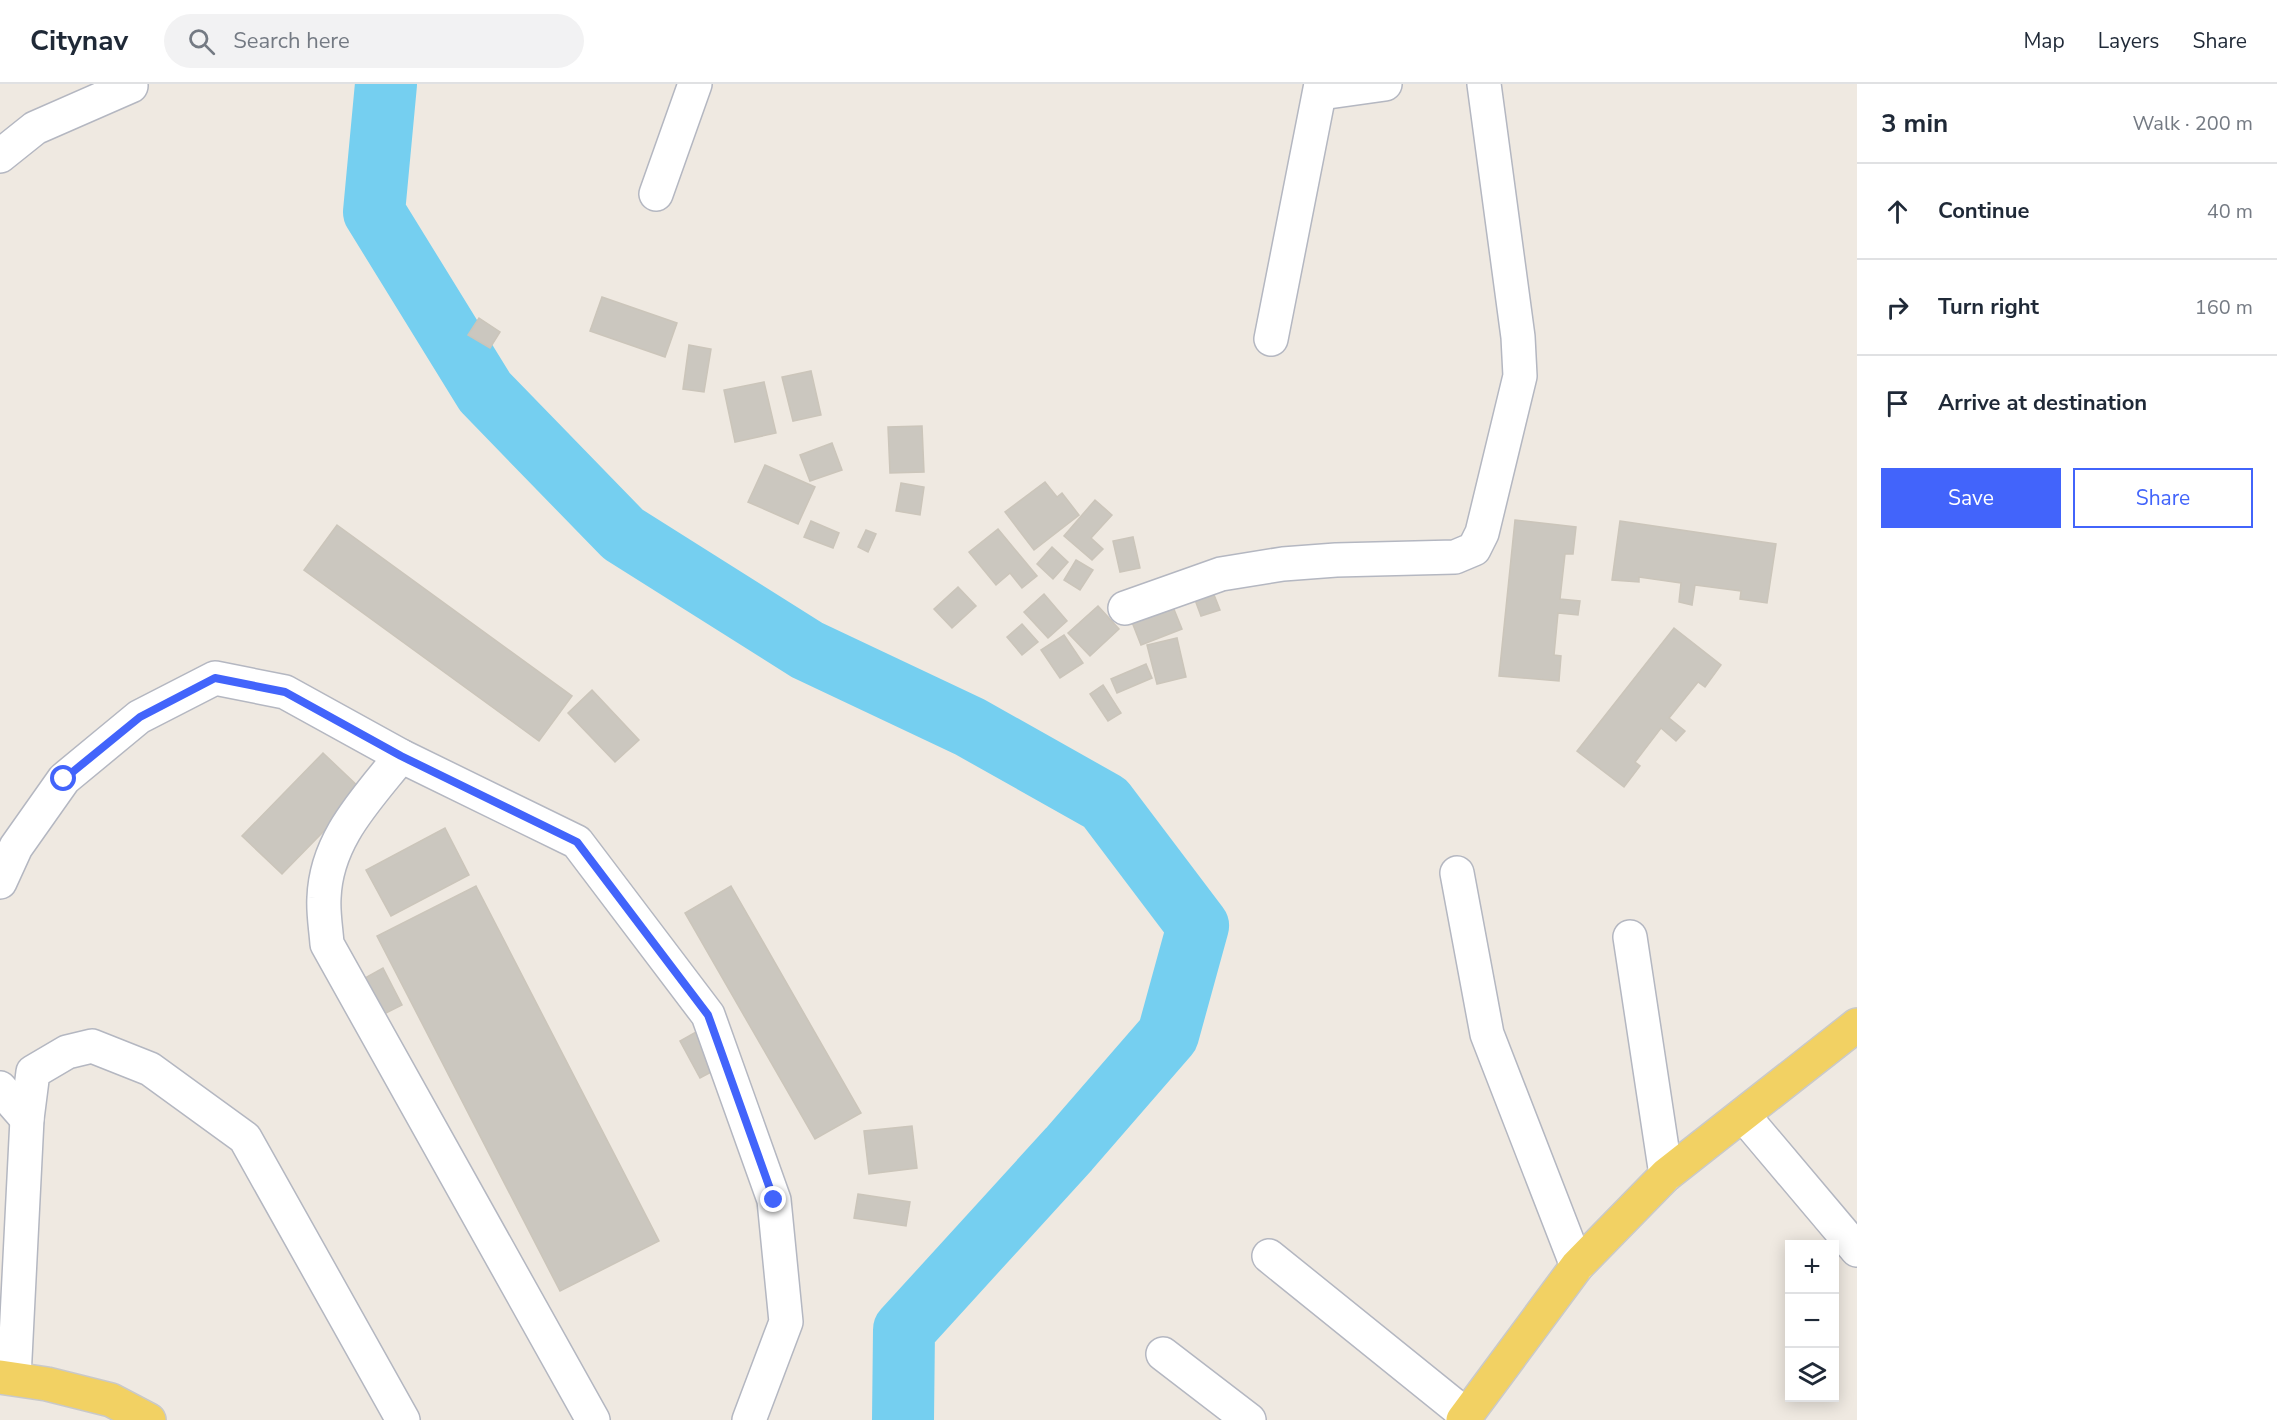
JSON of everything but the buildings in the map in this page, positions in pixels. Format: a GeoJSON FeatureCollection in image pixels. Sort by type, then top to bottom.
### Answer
{"type":"FeatureCollection","features":[{"type":"Feature","properties":{"kind":"main road"},"geometry":{"type":"LineString","coordinates":[[1464,1418],[1577,1266],[1666,1175],[1857,1025]]}},
{"type":"Feature","properties":{"kind":"main road"},"geometry":{"type":"LineString","coordinates":[[7,1378],[111,1400],[149,1420]]}},
{"type":"Feature","properties":{"kind":"street"},"geometry":{"type":"LineString","coordinates":[[656,194],[695,84]]}},
{"type":"Feature","properties":{"kind":"street"},"geometry":{"type":"LineString","coordinates":[[1271,339],[1321,89],[1385,84]]}},
{"type":"Feature","properties":{"kind":"street"},"geometry":{"type":"LineString","coordinates":[[1125,608],[1221,574],[1336,560],[1455,557],[1474,549],[1482,532],[1520,376],[1518,337],[1484,84]]}},
{"type":"Feature","properties":{"kind":"street"},"geometry":{"type":"LineString","coordinates":[[0,156],[35,128],[131,86]]}},
{"type":"Feature","properties":{"kind":"street"},"geometry":{"type":"LineString","coordinates":[[0,882],[16,847],[64,779],[140,717],[215,678],[285,692],[401,756],[577,842],[708,1015],[774,1200],[786,1322],[749,1420]]}},
{"type":"Feature","properties":{"kind":"street"},"geometry":{"type":"LineString","coordinates":[[401,756],[343,829],[329,861],[324,898],[327,944],[593,1420]]}},
{"type":"Feature","properties":{"kind":"street"},"geometry":{"type":"LineString","coordinates":[[1457,873],[1487,1034],[1577,1266]]}},
{"type":"Feature","properties":{"kind":"street"},"geometry":{"type":"LineString","coordinates":[[1630,938],[1666,1175]]}},
{"type":"Feature","properties":{"kind":"street"},"geometry":{"type":"LineString","coordinates":[[7,1378],[27,1119],[33,1072],[67,1052],[92,1046],[150,1068],[245,1138],[403,1420]]}},
{"type":"Feature","properties":{"kind":"street"},"geometry":{"type":"LineString","coordinates":[[0,1088],[27,1119]]}},
{"type":"Feature","properties":{"kind":"street"},"geometry":{"type":"LineString","coordinates":[[1743,1116],[1857,1250]]}},
{"type":"Feature","properties":{"kind":"street"},"geometry":{"type":"LineString","coordinates":[[1269,1256],[1464,1418]]}},
{"type":"Feature","properties":{"kind":"street"},"geometry":{"type":"LineString","coordinates":[[1163,1354],[1249,1420]]}},
{"type":"Feature","properties":{"kind":"waterway"},"geometry":{"type":"LineString","coordinates":[[386,84],[374,212],[485,392],[623,534],[807,650],[970,727],[1105,803],[1198,926],[1168,1035],[1069,1149],[904,1330],[903,1420]]}},
{"type":"Feature","properties":{"kind":"route"},"geometry":{"type":"LineString","coordinates":[[64,779],[140,717],[215,678],[285,692],[401,756],[464,784],[577,842],[708,1015],[774,1200]]}}]}
